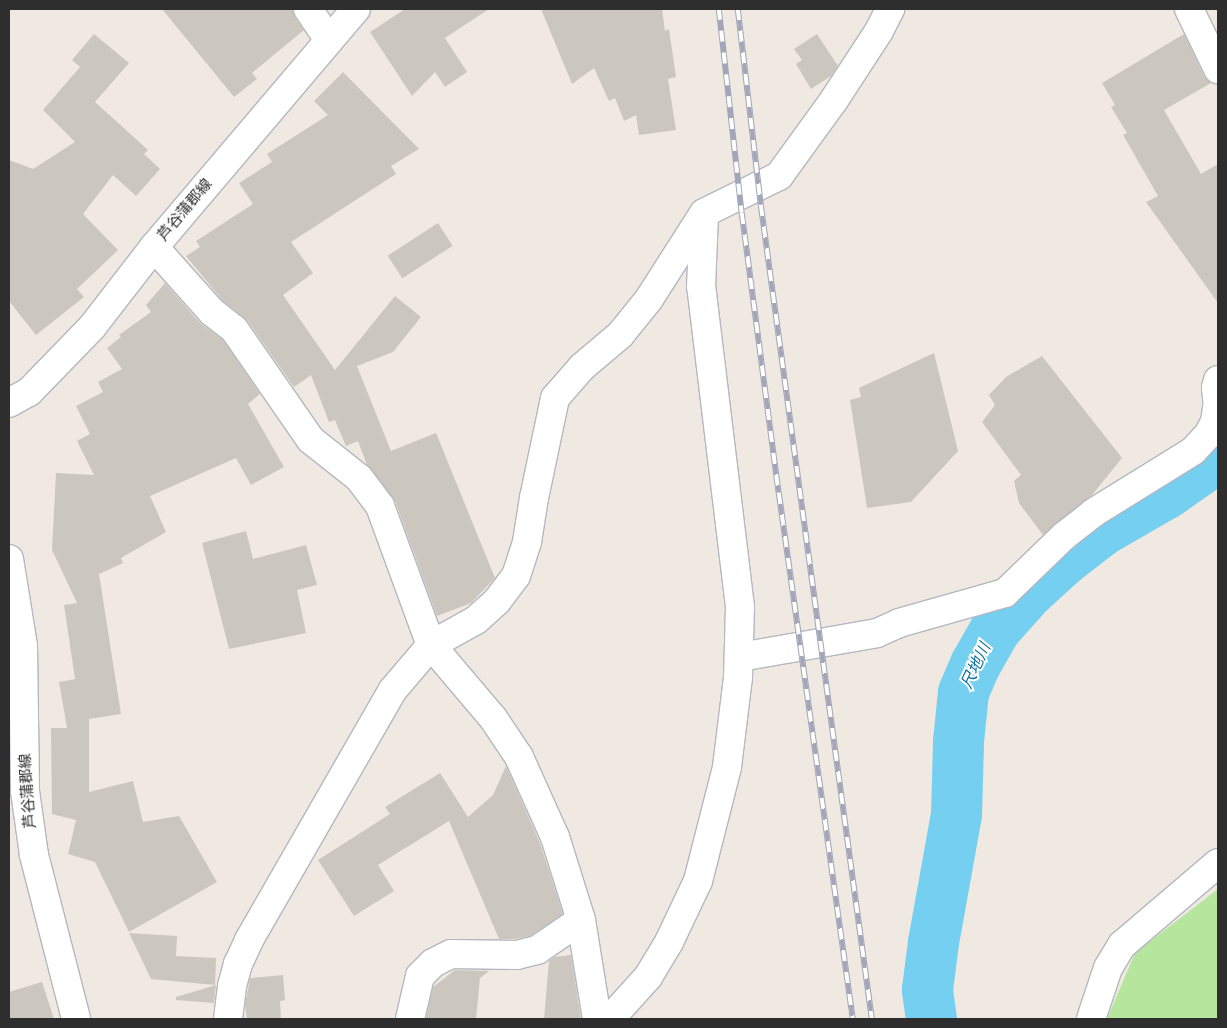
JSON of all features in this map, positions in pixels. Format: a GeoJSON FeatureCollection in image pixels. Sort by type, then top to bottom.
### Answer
{"type":"FeatureCollection","features":[{"type":"Feature","properties":{"kind":"street"},"geometry":{"type":"LineString","coordinates":[[308,9],[330,40]]}},
{"type":"Feature","properties":{"kind":"street","name":"芦谷蒲郡線"},"geometry":{"type":"LineString","coordinates":[[9,403],[29,392],[60,362],[92,326],[154,247],[356,9]]}},
{"type":"Feature","properties":{"kind":"street"},"geometry":{"type":"LineString","coordinates":[[228,1019],[236,971],[249,940],[392,691],[431,646],[476,620],[497,601],[516,576],[528,542],[534,498],[555,398],[582,367],[620,335],[649,299],[704,213],[779,176],[801,149],[880,31],[890,9]]}},
{"type":"Feature","properties":{"kind":"street"},"geometry":{"type":"LineString","coordinates":[[1189,9],[1218,69]]}},
{"type":"Feature","properties":{"kind":"street"},"geometry":{"type":"LineString","coordinates":[[610,1019],[648,977],[669,942],[698,881],[727,767],[740,657],[740,607],[701,287],[704,213]]}},
{"type":"Feature","properties":{"kind":"street"},"geometry":{"type":"LineString","coordinates":[[154,247],[212,312],[234,329],[311,440],[359,478],[380,506],[431,646],[493,718],[519,757],[555,837],[582,920],[598,1019]]}},
{"type":"Feature","properties":{"kind":"street"},"geometry":{"type":"LineString","coordinates":[[740,657],[877,633],[899,623],[1005,594],[1064,536],[1093,513],[1193,451],[1208,435],[1215,422],[1218,380]]}},
{"type":"Feature","properties":{"kind":"street","name":"芦谷蒲郡線"},"geometry":{"type":"LineString","coordinates":[[9,559],[13,609],[23,646],[25,791],[34,855],[76,1019]]}},
{"type":"Feature","properties":{"kind":"street"},"geometry":{"type":"LineString","coordinates":[[1091,1019],[1108,968],[1122,945],[1218,863]]}},
{"type":"Feature","properties":{"kind":"street"},"geometry":{"type":"LineString","coordinates":[[410,1019],[420,976],[433,963],[451,954],[517,955],[537,950],[582,920]]}},
{"type":"Feature","properties":{"kind":"green space"},"geometry":{"type":"Polygon","coordinates":[[[1218,889],[1218,1019],[1107,1019],[1135,953],[1218,889]]]}},
{"type":"Feature","properties":{"kind":"building"},"geometry":{"type":"Polygon","coordinates":[[[162,9],[293,9],[295,18],[304,30],[252,73],[257,79],[234,97],[162,9]]]}},
{"type":"Feature","properties":{"kind":"building"},"geometry":{"type":"Polygon","coordinates":[[[405,9],[489,9],[445,38],[467,72],[445,87],[435,72],[412,96],[370,32],[405,9]]]}},
{"type":"Feature","properties":{"kind":"building"},"geometry":{"type":"Polygon","coordinates":[[[541,9],[662,9],[665,31],[669,29],[676,77],[668,79],[676,130],[639,135],[636,115],[624,121],[615,98],[609,101],[594,68],[572,84],[541,9]]]}},
{"type":"Feature","properties":{"kind":"building"},"geometry":{"type":"Polygon","coordinates":[[[94,34],[129,63],[95,102],[148,150],[144,154],[160,169],[136,196],[113,175],[83,214],[118,250],[77,289],[84,297],[36,335],[9,301],[9,160],[33,169],[75,142],[43,110],[80,67],[72,60],[94,34]]]}},
{"type":"Feature","properties":{"kind":"building"},"geometry":{"type":"Polygon","coordinates":[[[817,34],[838,66],[831,76],[811,89],[796,64],[802,60],[794,49],[817,34]]]}},
{"type":"Feature","properties":{"kind":"building"},"geometry":{"type":"Polygon","coordinates":[[[1184,34],[1204,76],[1211,83],[1164,110],[1201,174],[1218,164],[1218,303],[1146,202],[1158,196],[1123,135],[1127,133],[1111,107],[1115,105],[1102,83],[1184,34]]]}},
{"type":"Feature","properties":{"kind":"building"},"geometry":{"type":"Polygon","coordinates":[[[343,72],[419,149],[391,166],[396,174],[291,242],[313,273],[283,295],[335,370],[395,296],[421,317],[393,352],[357,366],[391,451],[436,433],[495,578],[471,603],[437,616],[395,501],[367,465],[358,441],[346,446],[335,420],[329,422],[311,375],[294,387],[247,320],[223,301],[186,256],[200,247],[196,241],[253,204],[239,183],[272,162],[267,154],[328,115],[314,101],[343,72]]]}},
{"type":"Feature","properties":{"kind":"building"},"geometry":{"type":"Polygon","coordinates":[[[438,223],[453,246],[402,278],[388,256],[438,223]]]}},
{"type":"Feature","properties":{"kind":"building"},"geometry":{"type":"Polygon","coordinates":[[[165,283],[200,323],[223,340],[260,394],[248,404],[284,467],[251,485],[236,458],[150,496],[166,532],[121,558],[123,563],[99,574],[121,714],[89,719],[89,792],[133,781],[143,822],[179,816],[217,882],[129,932],[95,862],[68,854],[76,820],[52,814],[51,728],[67,728],[59,682],[75,679],[64,605],[77,603],[52,550],[56,473],[94,475],[77,441],[90,434],[76,406],[103,392],[98,382],[122,369],[107,348],[121,337],[119,335],[151,312],[146,305],[165,283]]]}},
{"type":"Feature","properties":{"kind":"building"},"geometry":{"type":"Polygon","coordinates":[[[934,353],[958,451],[911,502],[867,508],[850,400],[861,397],[859,388],[934,353]]]}},
{"type":"Feature","properties":{"kind":"building"},"geometry":{"type":"Polygon","coordinates":[[[1042,356],[1122,458],[1092,495],[1043,535],[1019,503],[1014,481],[1021,475],[982,422],[995,405],[989,395],[1006,377],[1042,356]]]}},
{"type":"Feature","properties":{"kind":"building"},"geometry":{"type":"Polygon","coordinates":[[[246,531],[253,559],[306,545],[317,585],[297,590],[306,633],[229,649],[202,543],[246,531]]]}},
{"type":"Feature","properties":{"kind":"building"},"geometry":{"type":"Polygon","coordinates":[[[506,766],[540,843],[563,914],[530,936],[515,939],[499,939],[449,821],[378,865],[394,891],[354,916],[318,860],[390,814],[385,807],[440,773],[468,817],[493,795],[506,766]]]}},
{"type":"Feature","properties":{"kind":"building"},"geometry":{"type":"Polygon","coordinates":[[[129,933],[177,936],[176,956],[216,958],[215,985],[151,979],[129,933]]]}},
{"type":"Feature","properties":{"kind":"building"},"geometry":{"type":"Polygon","coordinates":[[[571,955],[581,1019],[544,1019],[549,961],[554,957],[571,955]]]}},
{"type":"Feature","properties":{"kind":"building"},"geometry":{"type":"Polygon","coordinates":[[[455,970],[489,971],[480,978],[476,1019],[426,1019],[433,987],[455,970]]]}},
{"type":"Feature","properties":{"kind":"building"},"geometry":{"type":"Polygon","coordinates":[[[283,975],[285,1000],[280,1001],[281,1019],[247,1019],[245,1005],[250,978],[283,975]]]}},
{"type":"Feature","properties":{"kind":"building"},"geometry":{"type":"Polygon","coordinates":[[[42,982],[54,1019],[9,1019],[9,992],[42,982]]]}},
{"type":"Feature","properties":{"kind":"building"},"geometry":{"type":"Polygon","coordinates":[[[216,985],[214,1003],[176,1000],[176,997],[216,985]]]}},
{"type":"Feature","properties":{"kind":"waterway","name":"尺地川"},"geometry":{"type":"LineString","coordinates":[[931,1019],[927,989],[933,942],[956,814],[958,741],[963,692],[975,664],[995,629],[1027,593],[1063,560],[1102,530],[1166,493],[1199,470],[1218,451]]}},
{"type":"Feature","properties":{"kind":"railway"},"geometry":{"type":"LineString","coordinates":[[719,9],[742,213],[779,493],[853,1019]]}},
{"type":"Feature","properties":{"kind":"railway"},"geometry":{"type":"LineString","coordinates":[[738,9],[761,205],[872,1019]]}}]}
